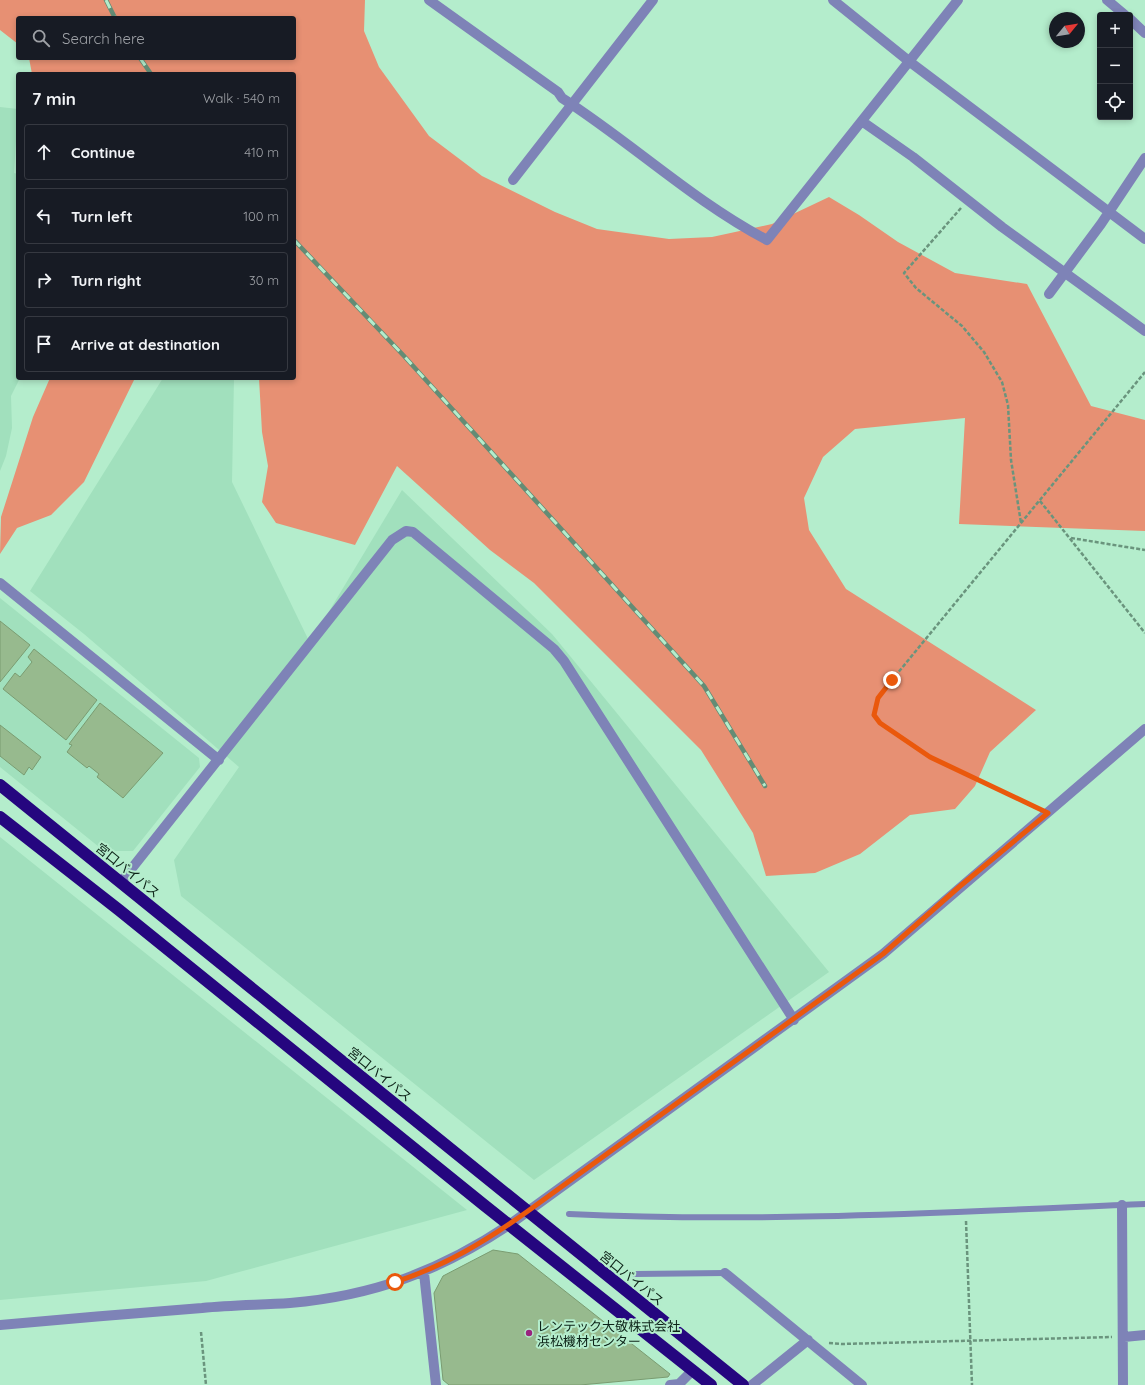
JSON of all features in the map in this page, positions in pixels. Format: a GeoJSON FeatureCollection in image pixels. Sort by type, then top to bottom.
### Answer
{"type":"FeatureCollection","features":[{"type":"Feature","properties":{"kind":"highway","name":"宮口バイパス"},"geometry":{"type":"LineString","coordinates":[[0,785],[743,1385]]}},
{"type":"Feature","properties":{"kind":"highway"},"geometry":{"type":"LineString","coordinates":[[0,817],[120,910],[509,1225],[711,1385]]}},
{"type":"Feature","properties":{"kind":"street"},"geometry":{"type":"LineString","coordinates":[[429,0],[558,92],[562,98],[740,226],[767,240],[863,122],[958,0]]}},
{"type":"Feature","properties":{"kind":"street"},"geometry":{"type":"LineString","coordinates":[[513,180],[653,0]]}},
{"type":"Feature","properties":{"kind":"street"},"geometry":{"type":"LineString","coordinates":[[833,0],[910,62],[1145,239]]}},
{"type":"Feature","properties":{"kind":"street"},"geometry":{"type":"LineString","coordinates":[[1107,0],[1121,12]]}},
{"type":"Feature","properties":{"kind":"street"},"geometry":{"type":"LineString","coordinates":[[1133,22],[1145,33]]}},
{"type":"Feature","properties":{"kind":"street"},"geometry":{"type":"LineString","coordinates":[[863,122],[913,157],[1002,227],[1066,272],[1145,331]]}},
{"type":"Feature","properties":{"kind":"street"},"geometry":{"type":"LineString","coordinates":[[1049,294],[1109,212],[1145,158]]}},
{"type":"Feature","properties":{"kind":"street"},"geometry":{"type":"LineString","coordinates":[[121,882],[392,540],[406,531],[413,532],[554,649],[564,661],[794,1020]]}},
{"type":"Feature","properties":{"kind":"street"},"geometry":{"type":"LineString","coordinates":[[0,584],[219,760]]}},
{"type":"Feature","properties":{"kind":"street"},"geometry":{"type":"LineString","coordinates":[[0,1325],[228,1306],[290,1303],[334,1297],[371,1289],[424,1273],[462,1254],[509,1225],[794,1020],[883,954],[959,887],[1048,813],[1145,729]]}},
{"type":"Feature","properties":{"kind":"street"},"geometry":{"type":"LineString","coordinates":[[1122,1205],[1124,1337],[1123,1385]]}},
{"type":"Feature","properties":{"kind":"street"},"geometry":{"type":"LineString","coordinates":[[424,1273],[436,1385]]}},
{"type":"Feature","properties":{"kind":"street"},"geometry":{"type":"LineString","coordinates":[[725,1273],[862,1385]]}},
{"type":"Feature","properties":{"kind":"street"},"geometry":{"type":"LineString","coordinates":[[1124,1337],[1145,1335]]}},
{"type":"Feature","properties":{"kind":"street"},"geometry":{"type":"LineString","coordinates":[[752,1385],[808,1340]]}},
{"type":"Feature","properties":{"kind":"street"},"geometry":{"type":"LineString","coordinates":[[670,1385],[679,1384],[693,1370]]}},
{"type":"Feature","properties":{"kind":"lane"},"geometry":{"type":"LineString","coordinates":[[569,1214],[626,1217],[844,1216],[1145,1204]]}},
{"type":"Feature","properties":{"kind":"lane"},"geometry":{"type":"LineString","coordinates":[[634,1274],[725,1273]]}},
{"type":"Feature","properties":{"kind":"path"},"geometry":{"type":"LineString","coordinates":[[968,199],[904,273],[916,288],[962,326],[984,352],[1002,382],[1008,405],[1011,460],[1021,523]]}},
{"type":"Feature","properties":{"kind":"path"},"geometry":{"type":"LineString","coordinates":[[1048,813],[930,757],[880,723],[874,715],[878,698],[892,680],[1145,372]]}},
{"type":"Feature","properties":{"kind":"path"},"geometry":{"type":"LineString","coordinates":[[1040,500],[1145,633]]}},
{"type":"Feature","properties":{"kind":"path"},"geometry":{"type":"LineString","coordinates":[[1071,538],[1145,550]]}},
{"type":"Feature","properties":{"kind":"path"},"geometry":{"type":"LineString","coordinates":[[966,1212],[972,1385]]}},
{"type":"Feature","properties":{"kind":"path"},"geometry":{"type":"LineString","coordinates":[[201,1332],[206,1385]]}},
{"type":"Feature","properties":{"kind":"path"},"geometry":{"type":"LineString","coordinates":[[808,1340],[842,1344],[1124,1337]]}},
{"type":"Feature","properties":{"kind":"shaded area"},"geometry":{"type":"Polygon","coordinates":[[[0,0],[365,0],[364,31],[379,67],[429,136],[482,176],[555,212],[597,229],[669,239],[712,237],[772,224],[829,197],[859,215],[898,242],[955,273],[1027,284],[1091,406],[1145,420],[1145,531],[959,524],[965,418],[855,429],[823,457],[804,498],[809,530],[846,589],[1036,710],[990,752],[975,786],[955,809],[910,815],[860,854],[815,873],[766,876],[753,833],[701,750],[534,583],[490,550],[397,466],[355,545],[276,523],[262,502],[268,466],[262,432],[259,380],[296,380],[296,72],[32,72],[29,60],[296,60],[296,16],[16,16],[16,42],[0,30],[0,0]]]}},
{"type":"Feature","properties":{"kind":"shaded area"},"geometry":{"type":"Polygon","coordinates":[[[0,107],[16,109],[14,173],[16,174],[16,380],[19,380],[11,396],[12,428],[6,456],[0,471],[0,107]]]}},
{"type":"Feature","properties":{"kind":"shaded area"},"geometry":{"type":"Polygon","coordinates":[[[49,380],[134,380],[84,482],[51,515],[17,528],[0,554],[1,517],[33,417],[49,380]]]}},
{"type":"Feature","properties":{"kind":"shaded area"},"geometry":{"type":"Polygon","coordinates":[[[162,380],[234,380],[232,482],[310,643],[402,490],[552,634],[829,972],[534,1180],[181,896],[174,860],[239,767],[84,634],[30,591],[162,380]]]}},
{"type":"Feature","properties":{"kind":"shaded area"},"geometry":{"type":"Polygon","coordinates":[[[0,598],[199,758],[200,767],[133,851],[104,851],[0,767],[0,598]]]}},
{"type":"Feature","properties":{"kind":"shaded area"},"geometry":{"type":"Polygon","coordinates":[[[0,837],[467,1210],[206,1281],[0,1300],[0,837]]]}},
{"type":"Feature","properties":{"kind":"building"},"geometry":{"type":"Polygon","coordinates":[[[0,621],[30,645],[0,682],[0,621]]]}},
{"type":"Feature","properties":{"kind":"building"},"geometry":{"type":"Polygon","coordinates":[[[34,649],[97,700],[66,740],[3,689],[15,673],[20,677],[32,662],[28,657],[34,649]]]}},
{"type":"Feature","properties":{"kind":"building"},"geometry":{"type":"Polygon","coordinates":[[[100,703],[163,753],[123,798],[97,777],[99,774],[89,766],[87,768],[67,752],[72,745],[69,744],[100,703]]]}},
{"type":"Feature","properties":{"kind":"building"},"geometry":{"type":"Polygon","coordinates":[[[0,725],[41,757],[32,770],[29,767],[24,775],[0,756],[0,725]]]}},
{"type":"Feature","properties":{"kind":"building","name":"レンテック大敬株式会社 浜松機材センター"},"geometry":{"type":"Polygon","coordinates":[[[493,1250],[518,1254],[670,1374],[668,1377],[580,1385],[449,1385],[443,1380],[434,1293],[443,1276],[493,1250]]]}},
{"type":"Feature","properties":{"kind":"railway"},"geometry":{"type":"LineString","coordinates":[[106,0],[114,16]]}},
{"type":"Feature","properties":{"kind":"railway"},"geometry":{"type":"LineString","coordinates":[[141,60],[150,72]]}},
{"type":"Feature","properties":{"kind":"railway"},"geometry":{"type":"LineString","coordinates":[[296,242],[404,356],[704,686],[765,786]]}},
{"type":"Feature","properties":{"kind":"place","name":"レンテック大敬株式会社 浜松機材センター"},"geometry":{"type":"Point","coordinates":[529,1333]}},
{"type":"Feature","properties":{"kind":"route"},"geometry":{"type":"LineString","coordinates":[[395,1282],[424,1273],[482,1243],[509,1225],[883,954],[959,887],[1048,813],[930,757],[880,723],[874,715],[878,698],[892,680]]}}]}
